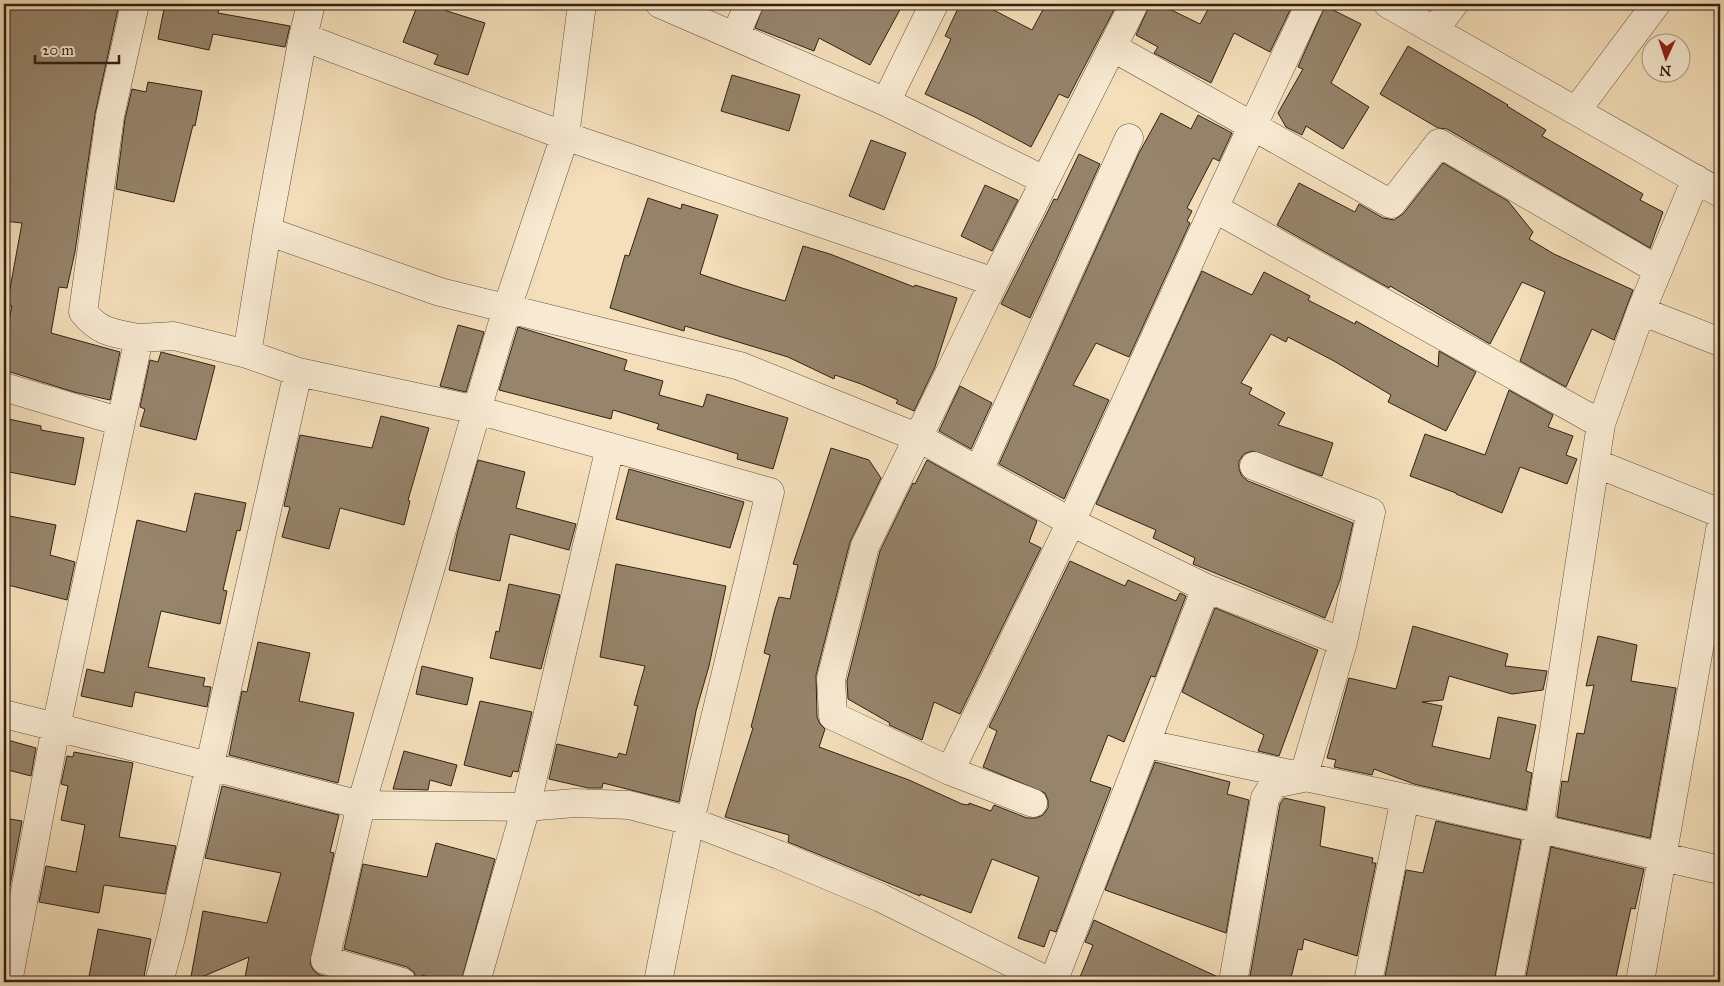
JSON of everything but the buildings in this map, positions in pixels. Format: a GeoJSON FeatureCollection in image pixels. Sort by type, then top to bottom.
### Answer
{"type":"FeatureCollection","features":[{"type":"Feature","properties":{"kind":"street"},"geometry":{"type":"LineString","coordinates":[[135,4],[110,116],[82,312],[94,326],[110,332],[139,338],[174,336],[214,344],[298,372],[477,410],[770,492],[690,821],[658,982]]}},
{"type":"Feature","properties":{"kind":"street"},"geometry":{"type":"LineString","coordinates":[[247,354],[303,37],[311,4]]}},
{"type":"Feature","properties":{"kind":"street"},"geometry":{"type":"LineString","coordinates":[[402,982],[325,960],[361,805],[507,308],[565,136],[582,4]]}},
{"type":"Feature","properties":{"kind":"street"},"geometry":{"type":"LineString","coordinates":[[660,4],[886,102],[1044,180]]}},
{"type":"Feature","properties":{"kind":"street"},"geometry":{"type":"LineString","coordinates":[[735,36],[749,4]]}},
{"type":"Feature","properties":{"kind":"street"},"geometry":{"type":"LineString","coordinates":[[886,102],[934,4]]}},
{"type":"Feature","properties":{"kind":"street"},"geometry":{"type":"LineString","coordinates":[[1032,803],[950,771],[833,716],[831,678],[865,546],[1044,180],[1134,4]]}},
{"type":"Feature","properties":{"kind":"street"},"geometry":{"type":"LineString","coordinates":[[950,771],[1071,522],[1214,208],[1310,4]]}},
{"type":"Feature","properties":{"kind":"street"},"geometry":{"type":"LineString","coordinates":[[1388,4],[1720,193]]}},
{"type":"Feature","properties":{"kind":"street"},"geometry":{"type":"LineString","coordinates":[[1434,30],[1454,4]]}},
{"type":"Feature","properties":{"kind":"street"},"geometry":{"type":"LineString","coordinates":[[1576,110],[1656,4]]}},
{"type":"Feature","properties":{"kind":"street"},"geometry":{"type":"LineString","coordinates":[[303,37],[565,136],[994,282]]}},
{"type":"Feature","properties":{"kind":"street"},"geometry":{"type":"LineString","coordinates":[[1112,47],[1392,204],[1439,143],[1658,270]]}},
{"type":"Feature","properties":{"kind":"street"},"geometry":{"type":"LineString","coordinates":[[978,470],[1129,138]]}},
{"type":"Feature","properties":{"kind":"street"},"geometry":{"type":"LineString","coordinates":[[1509,982],[1539,828],[1601,424],[1641,311],[1696,179]]}},
{"type":"Feature","properties":{"kind":"street"},"geometry":{"type":"LineString","coordinates":[[1214,208],[1601,424]]}},
{"type":"Feature","properties":{"kind":"street"},"geometry":{"type":"LineString","coordinates":[[268,231],[440,292],[740,366],[919,438],[1071,522],[1206,588],[1343,642]]}},
{"type":"Feature","properties":{"kind":"street"},"geometry":{"type":"LineString","coordinates":[[1641,311],[1720,342]]}},
{"type":"Feature","properties":{"kind":"street"},"geometry":{"type":"LineString","coordinates":[[8,982],[56,727],[139,338]]}},
{"type":"Feature","properties":{"kind":"street"},"geometry":{"type":"LineString","coordinates":[[159,982],[171,938],[207,767],[298,372]]}},
{"type":"Feature","properties":{"kind":"street"},"geometry":{"type":"LineString","coordinates":[[4,387],[121,422]]}},
{"type":"Feature","properties":{"kind":"street"},"geometry":{"type":"LineString","coordinates":[[476,982],[526,807],[610,447]]}},
{"type":"Feature","properties":{"kind":"street"},"geometry":{"type":"LineString","coordinates":[[1595,463],[1720,513]]}},
{"type":"Feature","properties":{"kind":"street"},"geometry":{"type":"LineString","coordinates":[[1254,466],[1371,512],[1343,642],[1303,778]]}},
{"type":"Feature","properties":{"kind":"street"},"geometry":{"type":"LineString","coordinates":[[1640,982],[1720,530]]}},
{"type":"Feature","properties":{"kind":"street"},"geometry":{"type":"LineString","coordinates":[[4,714],[361,805],[526,807],[575,802],[629,805],[690,821],[779,855],[881,898],[1052,982],[1147,744],[1206,588]]}},
{"type":"Feature","properties":{"kind":"street"},"geometry":{"type":"LineString","coordinates":[[1147,744],[1405,798],[1720,870]]}},
{"type":"Feature","properties":{"kind":"street"},"geometry":{"type":"LineString","coordinates":[[1233,982],[1265,798],[1274,784],[1303,778]]}},
{"type":"Feature","properties":{"kind":"street"},"geometry":{"type":"LineString","coordinates":[[1368,982],[1405,798]]}}]}
